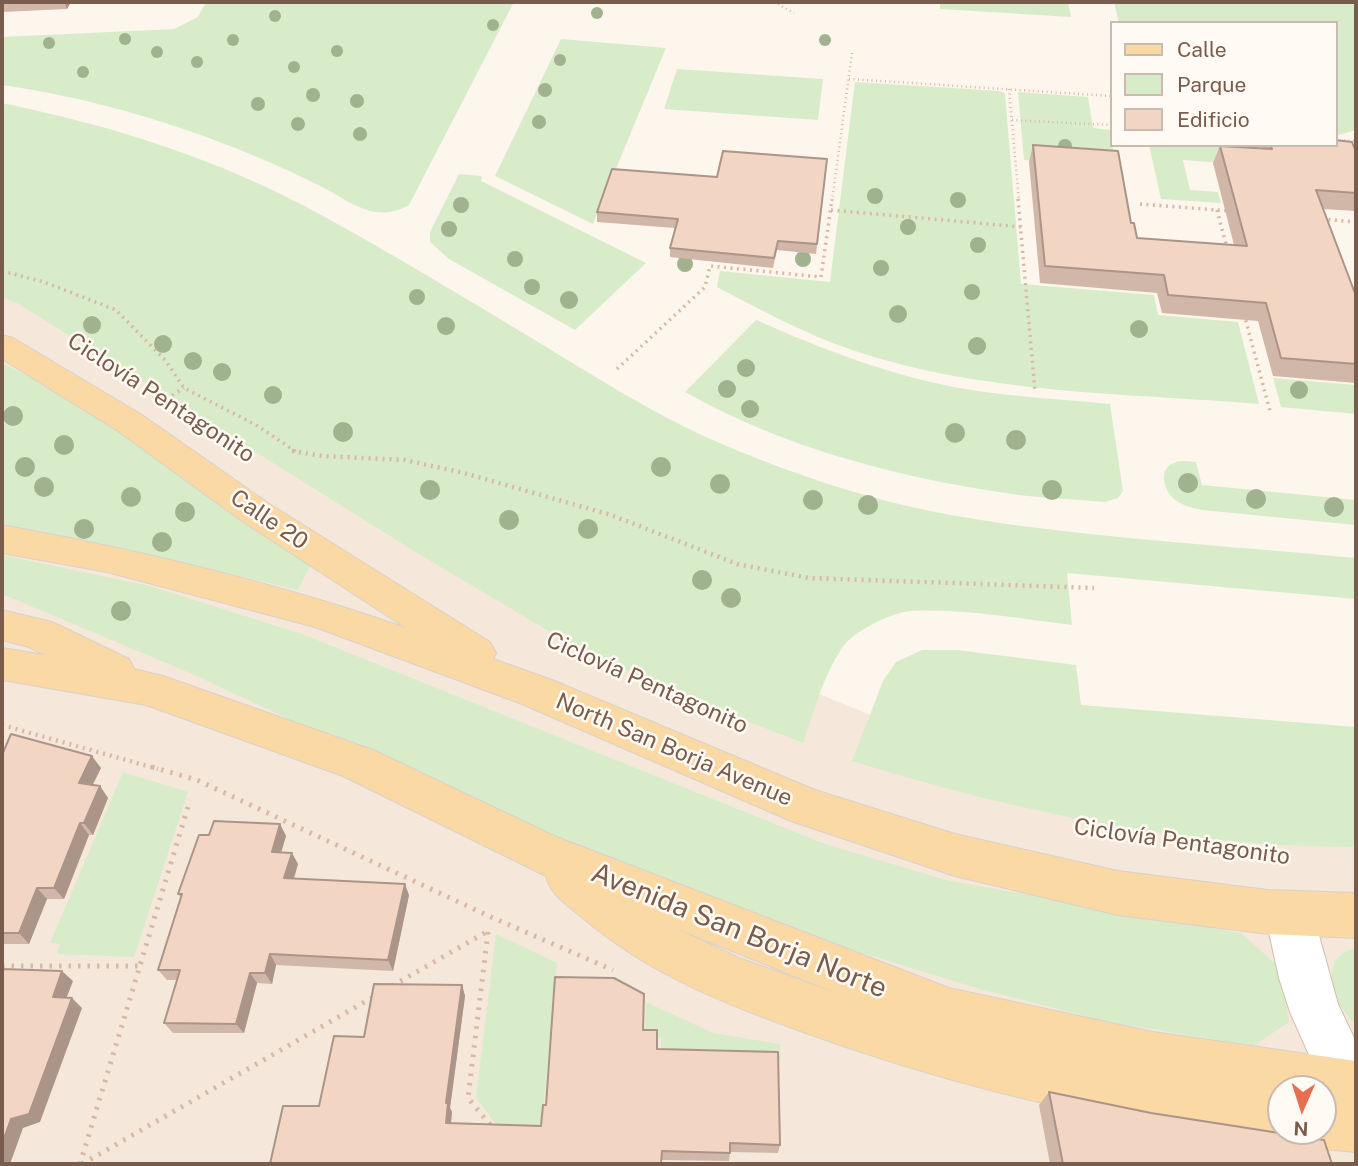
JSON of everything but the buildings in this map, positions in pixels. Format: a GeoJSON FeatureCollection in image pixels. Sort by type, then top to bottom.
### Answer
{"type":"FeatureCollection","features":[{"type":"Feature","properties":{"kind":"main road","name":"Calle 20"},"geometry":{"type":"LineString","coordinates":[[2,345],[130,423],[266,519],[537,692]]}},
{"type":"Feature","properties":{"kind":"main road","name":"North San Borja Avenue"},"geometry":{"type":"LineString","coordinates":[[2,539],[107,558],[322,614],[537,692],[807,807],[955,855],[1118,893],[1289,914],[1356,916]]}},
{"type":"Feature","properties":{"kind":"main road"},"geometry":{"type":"LineString","coordinates":[[2,625],[38,633],[148,688]]}},
{"type":"Feature","properties":{"kind":"main road"},"geometry":{"type":"LineString","coordinates":[[2,664],[148,688]]}},
{"type":"Feature","properties":{"kind":"main road","name":"Avenida San Borja Norte"},"geometry":{"type":"LineString","coordinates":[[148,688],[358,763],[538,851],[949,1013],[1349,1104]]}},
{"type":"Feature","properties":{"kind":"main road"},"geometry":{"type":"LineString","coordinates":[[538,851],[635,930],[734,983],[897,1040],[1058,1083],[1214,1110],[1267,1116]]}},
{"type":"Feature","properties":{"kind":"street"},"geometry":{"type":"LineString","coordinates":[[1289,914],[1315,1013],[1349,1104]]}},
{"type":"Feature","properties":{"kind":"path"},"geometry":{"type":"LineString","coordinates":[[774,2],[794,13]]}},
{"type":"Feature","properties":{"kind":"path"},"geometry":{"type":"LineString","coordinates":[[617,369],[705,287],[710,266],[821,277],[852,53]]}},
{"type":"Feature","properties":{"kind":"path"},"geometry":{"type":"LineString","coordinates":[[849,79],[1110,96]]}},
{"type":"Feature","properties":{"kind":"path"},"geometry":{"type":"LineString","coordinates":[[1009,89],[1035,392]]}},
{"type":"Feature","properties":{"kind":"path"},"geometry":{"type":"LineString","coordinates":[[1012,120],[1110,125]]}},
{"type":"Feature","properties":{"kind":"path"},"geometry":{"type":"LineString","coordinates":[[1337,140],[1356,141]]}},
{"type":"Feature","properties":{"kind":"path"},"geometry":{"type":"LineString","coordinates":[[1140,204],[1242,212]]}},
{"type":"Feature","properties":{"kind":"path"},"geometry":{"type":"LineString","coordinates":[[831,210],[1022,227]]}},
{"type":"Feature","properties":{"kind":"path"},"geometry":{"type":"LineString","coordinates":[[1217,210],[1227,251]]}},
{"type":"Feature","properties":{"kind":"path"},"geometry":{"type":"LineString","coordinates":[[1318,219],[1356,222]]}},
{"type":"Feature","properties":{"kind":"path"},"geometry":{"type":"LineString","coordinates":[[2,271],[44,282],[116,310],[166,361],[184,388],[256,425],[294,452],[405,460],[464,473],[611,515],[737,564],[809,578],[1094,588]]}},
{"type":"Feature","properties":{"kind":"path"},"geometry":{"type":"LineString","coordinates":[[1242,304],[1270,411]]}},
{"type":"Feature","properties":{"kind":"path"},"geometry":{"type":"LineString","coordinates":[[81,1164],[190,800]]}},
{"type":"Feature","properties":{"kind":"path"},"geometry":{"type":"LineString","coordinates":[[81,1164],[488,931],[468,1098],[500,1138]]}},
{"type":"Feature","properties":{"kind":"path"},"geometry":{"type":"LineString","coordinates":[[2,966],[140,966]]}},
{"type":"Feature","properties":{"kind":"shaded area"},"geometry":{"type":"Polygon","coordinates":[[[2,286],[656,627],[961,752],[1356,776],[1356,1164],[2,1164],[2,286]]]}},
{"type":"Feature","properties":{"kind":"green space"},"geometry":{"type":"Polygon","coordinates":[[[206,2],[514,2],[409,205],[387,212],[366,210],[249,153],[168,124],[85,101],[2,85],[2,37],[174,29],[198,17],[206,2]]]}},
{"type":"Feature","properties":{"kind":"green space"},"geometry":{"type":"Polygon","coordinates":[[[940,2],[1068,2],[1071,17],[940,9],[940,2]]]}},
{"type":"Feature","properties":{"kind":"green space"},"geometry":{"type":"Polygon","coordinates":[[[1114,2],[1356,2],[1356,130],[1337,135],[1337,21],[1119,21],[1114,2]]]}},
{"type":"Feature","properties":{"kind":"green space"},"geometry":{"type":"Polygon","coordinates":[[[561,39],[666,48],[593,224],[495,176],[561,39]]]}},
{"type":"Feature","properties":{"kind":"green space"},"geometry":{"type":"Polygon","coordinates":[[[677,69],[823,79],[818,120],[664,109],[677,69]]]}},
{"type":"Feature","properties":{"kind":"green space"},"geometry":{"type":"Polygon","coordinates":[[[855,82],[1000,91],[1005,94],[1021,284],[1154,295],[1158,315],[1238,322],[1259,404],[1002,384],[901,365],[817,337],[717,287],[720,271],[830,282],[855,82]]]}},
{"type":"Feature","properties":{"kind":"green space"},"geometry":{"type":"Polygon","coordinates":[[[1018,92],[1088,97],[1093,128],[1110,130],[1110,147],[1113,147],[1116,167],[1024,160],[1018,92]]]}},
{"type":"Feature","properties":{"kind":"green space"},"geometry":{"type":"Polygon","coordinates":[[[2,103],[85,122],[167,147],[285,196],[406,263],[666,417],[708,438],[797,473],[920,509],[1001,523],[1356,558],[1356,599],[1067,573],[1072,625],[972,613],[931,610],[903,612],[863,630],[842,648],[824,682],[803,743],[676,693],[586,653],[422,556],[17,303],[2,297],[2,103]]]}},
{"type":"Feature","properties":{"kind":"green space"},"geometry":{"type":"Polygon","coordinates":[[[1356,145],[1356,158],[1263,166],[1183,160],[1190,190],[1218,192],[1221,203],[1161,199],[1149,147],[1356,145]]]}},
{"type":"Feature","properties":{"kind":"green space"},"geometry":{"type":"Polygon","coordinates":[[[459,174],[482,176],[481,181],[646,263],[575,330],[449,259],[430,242],[430,232],[459,174]]]}},
{"type":"Feature","properties":{"kind":"green space"},"geometry":{"type":"Polygon","coordinates":[[[756,320],[858,361],[938,384],[1001,394],[1110,404],[1123,491],[1118,498],[1105,502],[1039,497],[958,485],[878,468],[759,428],[685,392],[756,320]]]}},
{"type":"Feature","properties":{"kind":"green space"},"geometry":{"type":"Polygon","coordinates":[[[2,363],[73,399],[310,566],[298,590],[118,547],[2,526],[2,363]]]}},
{"type":"Feature","properties":{"kind":"green space"},"geometry":{"type":"Polygon","coordinates":[[[1273,378],[1356,385],[1356,414],[1281,407],[1273,378]]]}},
{"type":"Feature","properties":{"kind":"green space"},"geometry":{"type":"Polygon","coordinates":[[[1176,462],[1196,462],[1202,485],[1356,500],[1356,525],[1202,510],[1186,506],[1169,493],[1164,474],[1169,466],[1176,462]]]}},
{"type":"Feature","properties":{"kind":"green space"},"geometry":{"type":"Polygon","coordinates":[[[2,555],[150,586],[302,634],[825,844],[946,880],[1241,933],[1281,969],[1289,1022],[1253,1046],[1108,1022],[980,989],[813,938],[488,812],[190,673],[2,594],[2,555]]]}},
{"type":"Feature","properties":{"kind":"green space"},"geometry":{"type":"Polygon","coordinates":[[[922,650],[957,650],[1076,665],[1081,705],[1356,727],[1356,847],[1228,841],[1101,823],[976,796],[852,761],[883,681],[896,662],[922,650]]]}},
{"type":"Feature","properties":{"kind":"green space"},"geometry":{"type":"Polygon","coordinates":[[[123,772],[188,792],[134,957],[57,954],[60,944],[50,943],[123,772]]]}},
{"type":"Feature","properties":{"kind":"green space"},"geometry":{"type":"Polygon","coordinates":[[[496,934],[557,963],[538,1164],[506,1139],[476,1097],[496,934]]]}},
{"type":"Feature","properties":{"kind":"green space"},"geometry":{"type":"Polygon","coordinates":[[[1356,948],[1356,1025],[1348,1017],[1336,995],[1332,971],[1343,953],[1356,948]]]}},
{"type":"Feature","properties":{"kind":"green space"},"geometry":{"type":"Polygon","coordinates":[[[646,1002],[713,1033],[780,1044],[781,1060],[661,1055],[661,1038],[645,1038],[646,1002]]]}}]}
